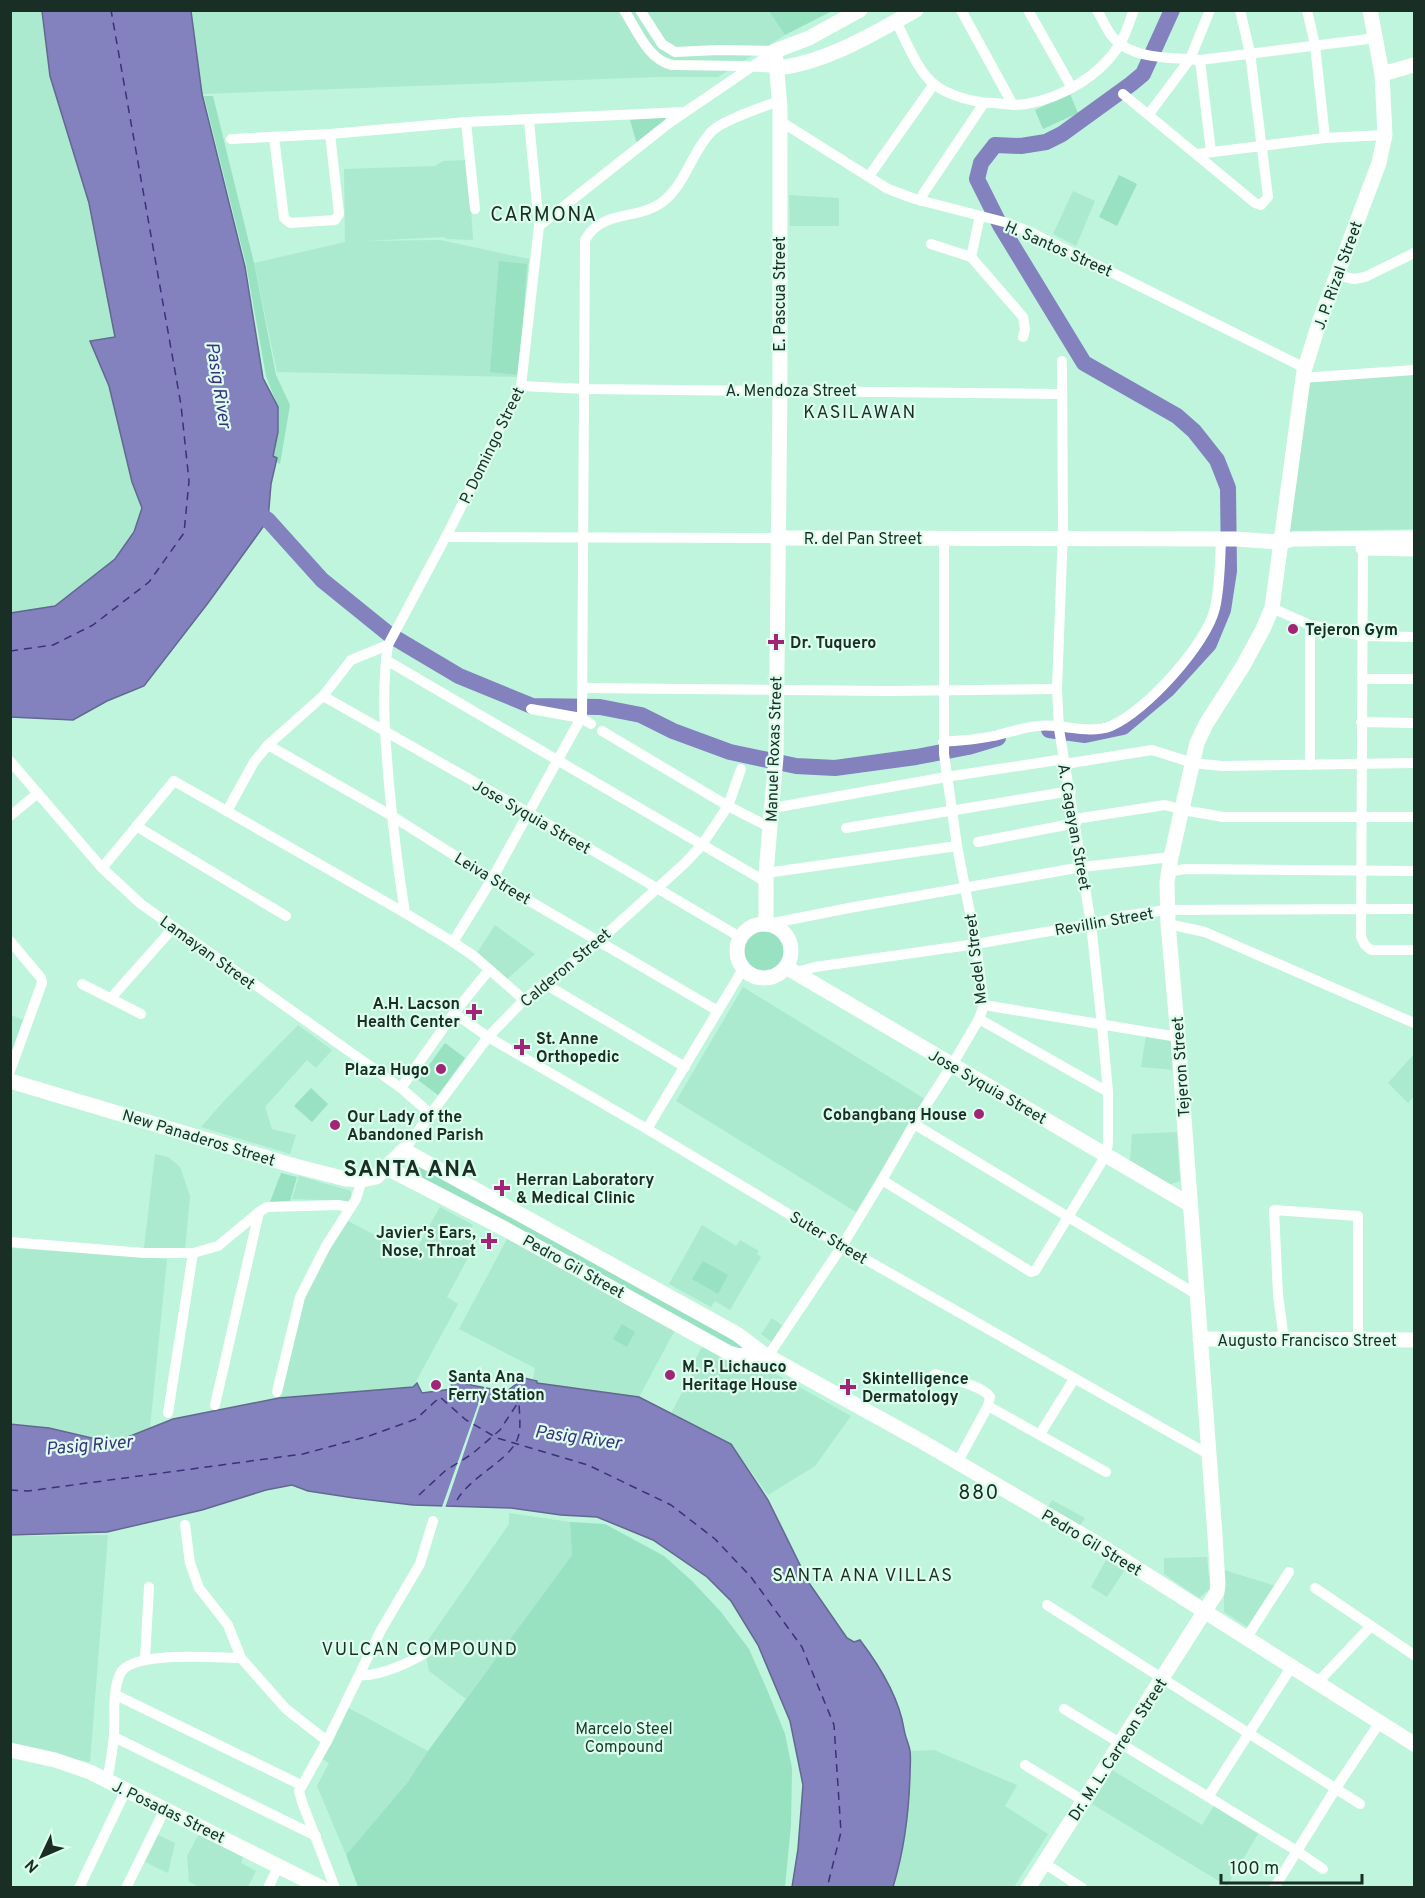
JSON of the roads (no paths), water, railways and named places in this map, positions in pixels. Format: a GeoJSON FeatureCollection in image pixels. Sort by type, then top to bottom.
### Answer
{"type":"FeatureCollection","features":[{"type":"Feature","properties":{"kind":"main road"},"geometry":{"type":"LineString","coordinates":[[778,68],[814,60],[864,39],[916,10]]}},
{"type":"Feature","properties":{"kind":"main road","name":"J. P. Rizal Street"},"geometry":{"type":"LineString","coordinates":[[1281,542],[1304,373],[1336,275],[1372,182],[1385,135],[1382,74],[1370,10]]}},
{"type":"Feature","properties":{"kind":"main road"},"geometry":{"type":"LineString","coordinates":[[775,51],[809,38],[857,12],[864,39]]}},
{"type":"Feature","properties":{"kind":"main road"},"geometry":{"type":"LineString","coordinates":[[809,38],[814,60]]}},
{"type":"Feature","properties":{"kind":"main road","name":"E. Pascua Street"},"geometry":{"type":"LineString","coordinates":[[775,51],[780,110],[778,538]]}},
{"type":"Feature","properties":{"kind":"main road"},"geometry":{"type":"LineString","coordinates":[[1382,74],[1414,65]]}},
{"type":"Feature","properties":{"kind":"main road","name":"R. del Pan Street"},"geometry":{"type":"LineString","coordinates":[[778,538],[1225,539],[1281,542],[1296,548],[1363,543]]}},
{"type":"Feature","properties":{"kind":"main road","name":"Manuel Roxas Street"},"geometry":{"type":"LineString","coordinates":[[767,924],[766,878],[777,757],[778,538]]}},
{"type":"Feature","properties":{"kind":"main road"},"geometry":{"type":"LineString","coordinates":[[1363,543],[1414,538]]}},
{"type":"Feature","properties":{"kind":"main road","name":"Tejeron Street"},"geometry":{"type":"LineString","coordinates":[[1205,1611],[1217,1592],[1218,1585],[1178,1037],[1167,917],[1168,872],[1197,743],[1206,724],[1243,666],[1272,608],[1281,542]]}},
{"type":"Feature","properties":{"kind":"main road"},"geometry":{"type":"LineString","coordinates":[[1363,543],[1414,549]]}},
{"type":"Feature","properties":{"kind":"main road"},"geometry":{"type":"LineString","coordinates":[[767,924],[780,929],[789,940],[791,969],[765,979],[757,978],[743,969],[736,952],[740,937],[751,927],[767,924]]}},
{"type":"Feature","properties":{"kind":"main road","name":"Jose Syquia Street"},"geometry":{"type":"LineString","coordinates":[[791,969],[1189,1204]]}},
{"type":"Feature","properties":{"kind":"main road","name":"New Panaderos Street"},"geometry":{"type":"LineString","coordinates":[[10,1081],[291,1165],[346,1179],[362,1180]]}},
{"type":"Feature","properties":{"kind":"main road","name":"Calderon Street"},"geometry":{"type":"LineString","coordinates":[[387,1168],[404,1150]]}},
{"type":"Feature","properties":{"kind":"main road","name":"Pedro Gil Street"},"geometry":{"type":"LineString","coordinates":[[404,1150],[737,1334],[765,1354],[1102,1547],[1414,1744]]}},
{"type":"Feature","properties":{"kind":"main road"},"geometry":{"type":"LineString","coordinates":[[362,1180],[376,1177],[387,1168]]}},
{"type":"Feature","properties":{"kind":"main road","name":"Pedro Gil Street"},"geometry":{"type":"LineString","coordinates":[[387,1168],[507,1230],[729,1353],[739,1356],[765,1354]]}},
{"type":"Feature","properties":{"kind":"main road","name":"Augusto Francisco Street"},"geometry":{"type":"LineString","coordinates":[[1200,1339],[1414,1340]]}},
{"type":"Feature","properties":{"kind":"main road","name":"Dr. M. L. Carreon Street"},"geometry":{"type":"LineString","coordinates":[[1029,1887],[1205,1611]]}},
{"type":"Feature","properties":{"kind":"main road","name":"J. Posadas Street"},"geometry":{"type":"LineString","coordinates":[[10,1750],[55,1760],[107,1780],[279,1865],[306,1884],[322,1887]]}},
{"type":"Feature","properties":{"kind":"street"},"geometry":{"type":"LineString","coordinates":[[624,10],[653,56],[663,63],[778,68]]}},
{"type":"Feature","properties":{"kind":"street"},"geometry":{"type":"LineString","coordinates":[[640,10],[662,44],[675,52],[775,51]]}},
{"type":"Feature","properties":{"kind":"street"},"geometry":{"type":"LineString","coordinates":[[961,10],[1013,105]]}},
{"type":"Feature","properties":{"kind":"street"},"geometry":{"type":"LineString","coordinates":[[1028,10],[1072,88]]}},
{"type":"Feature","properties":{"kind":"street"},"geometry":{"type":"LineString","coordinates":[[1097,10],[1112,36],[1120,44],[1153,56],[1195,60],[1376,38]]}},
{"type":"Feature","properties":{"kind":"street"},"geometry":{"type":"LineString","coordinates":[[896,21],[923,71],[934,84],[961,97],[984,103],[1024,105],[1072,88],[1095,71],[1120,44],[1134,10]]}},
{"type":"Feature","properties":{"kind":"street"},"geometry":{"type":"LineString","coordinates":[[1149,114],[1195,60],[1210,10]]}},
{"type":"Feature","properties":{"kind":"street"},"geometry":{"type":"LineString","coordinates":[[1123,94],[1255,203],[1261,205],[1268,197],[1250,53],[1240,10]]}},
{"type":"Feature","properties":{"kind":"street"},"geometry":{"type":"LineString","coordinates":[[1307,10],[1315,45],[1325,138]]}},
{"type":"Feature","properties":{"kind":"street"},"geometry":{"type":"LineString","coordinates":[[539,226],[685,112],[775,51]]}},
{"type":"Feature","properties":{"kind":"street"},"geometry":{"type":"LineString","coordinates":[[1195,60],[1211,152]]}},
{"type":"Feature","properties":{"kind":"street"},"geometry":{"type":"LineString","coordinates":[[869,176],[934,84]]}},
{"type":"Feature","properties":{"kind":"street"},"geometry":{"type":"LineString","coordinates":[[921,201],[923,194],[984,103]]}},
{"type":"Feature","properties":{"kind":"street"},"geometry":{"type":"LineString","coordinates":[[453,942],[585,720],[582,688],[585,240],[590,230],[608,219],[649,210],[660,203],[677,188],[718,126],[752,112],[780,110]]}},
{"type":"Feature","properties":{"kind":"street","name":"H. Santos Street"},"geometry":{"type":"LineString","coordinates":[[780,110],[888,189],[921,201],[1004,222],[1030,232],[1304,373]]}},
{"type":"Feature","properties":{"kind":"street"},"geometry":{"type":"LineString","coordinates":[[231,139],[330,134],[466,122],[530,121],[685,112]]}},
{"type":"Feature","properties":{"kind":"street","name":"P. Domingo Street"},"geometry":{"type":"LineString","coordinates":[[391,640],[446,537],[521,387],[539,226],[530,121]]}},
{"type":"Feature","properties":{"kind":"street"},"geometry":{"type":"LineString","coordinates":[[466,122],[475,209]]}},
{"type":"Feature","properties":{"kind":"street"},"geometry":{"type":"LineString","coordinates":[[274,137],[284,218],[286,222],[301,223],[338,218],[330,134]]}},
{"type":"Feature","properties":{"kind":"street"},"geometry":{"type":"LineString","coordinates":[[1197,154],[1325,138],[1385,135]]}},
{"type":"Feature","properties":{"kind":"street"},"geometry":{"type":"LineString","coordinates":[[971,257],[980,216]]}},
{"type":"Feature","properties":{"kind":"street"},"geometry":{"type":"LineString","coordinates":[[931,244],[971,257],[1023,317],[1025,323],[1023,337]]}},
{"type":"Feature","properties":{"kind":"street"},"geometry":{"type":"LineString","coordinates":[[1336,275],[1354,279],[1365,277],[1414,252]]}},
{"type":"Feature","properties":{"kind":"street","name":"A. Cagayan Street"},"geometry":{"type":"LineString","coordinates":[[882,1180],[1019,1266],[1033,1272],[1106,1155],[1108,1092],[1102,1026],[1091,924],[1060,732],[1057,688],[1062,538],[1062,361]]}},
{"type":"Feature","properties":{"kind":"street"},"geometry":{"type":"LineString","coordinates":[[1304,373],[1414,370]]}},
{"type":"Feature","properties":{"kind":"street","name":"A. Mendoza Street"},"geometry":{"type":"LineString","coordinates":[[521,387],[1061,394]]}},
{"type":"Feature","properties":{"kind":"street","name":"R. del Pan Street"},"geometry":{"type":"LineString","coordinates":[[446,537],[778,538]]}},
{"type":"Feature","properties":{"kind":"street","name":"Medel Street"},"geometry":{"type":"LineString","coordinates":[[765,1354],[842,1246],[914,1124],[952,1065],[979,1019],[984,1005],[976,944],[946,777],[943,691],[944,538]]}},
{"type":"Feature","properties":{"kind":"street"},"geometry":{"type":"LineString","coordinates":[[944,746],[1041,725],[1060,732],[1109,727],[1128,716],[1156,693],[1205,634],[1215,609],[1225,539]]}},
{"type":"Feature","properties":{"kind":"street"},"geometry":{"type":"LineString","coordinates":[[1363,543],[1361,937],[1371,950],[1414,950]]}},
{"type":"Feature","properties":{"kind":"street"},"geometry":{"type":"LineString","coordinates":[[1272,608],[1310,626],[1364,636],[1414,637]]}},
{"type":"Feature","properties":{"kind":"street"},"geometry":{"type":"LineString","coordinates":[[1310,626],[1310,765]]}},
{"type":"Feature","properties":{"kind":"street"},"geometry":{"type":"LineString","coordinates":[[391,640],[386,660],[384,730],[405,913]]}},
{"type":"Feature","properties":{"kind":"street"},"geometry":{"type":"LineString","coordinates":[[227,811],[254,762],[268,745],[323,696],[351,660],[391,640]]}},
{"type":"Feature","properties":{"kind":"street"},"geometry":{"type":"LineString","coordinates":[[386,660],[701,846],[766,878],[957,846]]}},
{"type":"Feature","properties":{"kind":"street"},"geometry":{"type":"LineString","coordinates":[[1362,680],[1414,679]]}},
{"type":"Feature","properties":{"kind":"street"},"geometry":{"type":"LineString","coordinates":[[582,688],[858,691],[1057,688]]}},
{"type":"Feature","properties":{"kind":"street","name":"Jose Syquia Street"},"geometry":{"type":"LineString","coordinates":[[323,696],[740,937]]}},
{"type":"Feature","properties":{"kind":"street"},"geometry":{"type":"LineString","coordinates":[[531,709],[585,720]]}},
{"type":"Feature","properties":{"kind":"street"},"geometry":{"type":"LineString","coordinates":[[1361,722],[1414,723]]}},
{"type":"Feature","properties":{"kind":"street"},"geometry":{"type":"LineString","coordinates":[[602,731],[728,806],[771,828]]}},
{"type":"Feature","properties":{"kind":"street","name":"Leiva Street"},"geometry":{"type":"LineString","coordinates":[[268,745],[393,816],[492,879],[718,1011]]}},
{"type":"Feature","properties":{"kind":"street"},"geometry":{"type":"LineString","coordinates":[[773,808],[946,777],[1152,750],[1193,763],[1222,766],[1414,763]]}},
{"type":"Feature","properties":{"kind":"street","name":"Lamayan Street"},"geometry":{"type":"LineString","coordinates":[[10,760],[102,868],[141,904],[401,1088],[432,1115]]}},
{"type":"Feature","properties":{"kind":"street","name":"Calderon Street"},"geometry":{"type":"LineString","coordinates":[[404,1150],[488,1037],[524,1000],[598,942],[701,846],[728,806],[741,769]]}},
{"type":"Feature","properties":{"kind":"street"},"geometry":{"type":"LineString","coordinates":[[102,868],[174,781],[453,942],[524,1000]]}},
{"type":"Feature","properties":{"kind":"street"},"geometry":{"type":"LineString","coordinates":[[846,828],[1071,791]]}},
{"type":"Feature","properties":{"kind":"street"},"geometry":{"type":"LineString","coordinates":[[10,816],[38,794]]}},
{"type":"Feature","properties":{"kind":"street"},"geometry":{"type":"LineString","coordinates":[[978,842],[1166,805],[1223,817],[1414,817]]}},
{"type":"Feature","properties":{"kind":"street"},"geometry":{"type":"LineString","coordinates":[[136,826],[286,916]]}},
{"type":"Feature","properties":{"kind":"street"},"geometry":{"type":"LineString","coordinates":[[767,924],[1082,867],[1171,856]]}},
{"type":"Feature","properties":{"kind":"street"},"geometry":{"type":"LineString","coordinates":[[1168,872],[1185,869],[1414,871]]}},
{"type":"Feature","properties":{"kind":"street","name":"Revillin Street"},"geometry":{"type":"LineString","coordinates":[[791,969],[976,944],[1091,924],[1123,916],[1167,917],[1414,909]]}},
{"type":"Feature","properties":{"kind":"street"},"geometry":{"type":"LineString","coordinates":[[1167,917],[1414,1023]]}},
{"type":"Feature","properties":{"kind":"street"},"geometry":{"type":"LineString","coordinates":[[111,998],[174,927]]}},
{"type":"Feature","properties":{"kind":"street"},"geometry":{"type":"LineString","coordinates":[[10,941],[41,978],[41,988],[10,1071]]}},
{"type":"Feature","properties":{"kind":"street"},"geometry":{"type":"LineString","coordinates":[[647,1129],[743,969]]}},
{"type":"Feature","properties":{"kind":"street"},"geometry":{"type":"LineString","coordinates":[[401,1088],[453,1013],[489,970]]}},
{"type":"Feature","properties":{"kind":"street"},"geometry":{"type":"LineString","coordinates":[[82,984],[141,1014]]}},
{"type":"Feature","properties":{"kind":"street"},"geometry":{"type":"LineString","coordinates":[[545,984],[685,1067]]}},
{"type":"Feature","properties":{"kind":"street"},"geometry":{"type":"LineString","coordinates":[[984,1005],[1178,1037]]}},
{"type":"Feature","properties":{"kind":"street","name":"Suter Street"},"geometry":{"type":"LineString","coordinates":[[453,1013],[488,1037],[842,1246],[1208,1454]]}},
{"type":"Feature","properties":{"kind":"street"},"geometry":{"type":"LineString","coordinates":[[979,1019],[1108,1092]]}},
{"type":"Feature","properties":{"kind":"street"},"geometry":{"type":"LineString","coordinates":[[914,1124],[1196,1294]]}},
{"type":"Feature","properties":{"kind":"street"},"geometry":{"type":"LineString","coordinates":[[278,1392],[300,1297],[326,1246],[345,1219],[349,1207],[361,1190],[362,1180]]}},
{"type":"Feature","properties":{"kind":"street"},"geometry":{"type":"LineString","coordinates":[[10,1242],[151,1254],[193,1253],[218,1246],[267,1208],[338,1205],[349,1207]]}},
{"type":"Feature","properties":{"kind":"street"},"geometry":{"type":"LineString","coordinates":[[1284,1340],[1278,1295],[1274,1210],[1358,1216],[1358,1340]]}},
{"type":"Feature","properties":{"kind":"street"},"geometry":{"type":"LineString","coordinates":[[215,1405],[259,1212]]}},
{"type":"Feature","properties":{"kind":"street"},"geometry":{"type":"LineString","coordinates":[[168,1413],[193,1253]]}},
{"type":"Feature","properties":{"kind":"street"},"geometry":{"type":"LineString","coordinates":[[935,1374],[960,1381],[986,1392],[990,1397],[988,1406],[957,1462]]}},
{"type":"Feature","properties":{"kind":"street"},"geometry":{"type":"LineString","coordinates":[[1040,1434],[1074,1379]]}},
{"type":"Feature","properties":{"kind":"street"},"geometry":{"type":"LineString","coordinates":[[988,1406],[1106,1472]]}},
{"type":"Feature","properties":{"kind":"street"},"geometry":{"type":"LineString","coordinates":[[335,1887],[300,1796],[301,1785],[327,1742],[381,1630],[420,1564],[433,1521]]}},
{"type":"Feature","properties":{"kind":"street"},"geometry":{"type":"LineString","coordinates":[[185,1525],[190,1563],[199,1588],[228,1625],[241,1658],[286,1709],[327,1742]]}},
{"type":"Feature","properties":{"kind":"street"},"geometry":{"type":"LineString","coordinates":[[1247,1638],[1289,1572]]}},
{"type":"Feature","properties":{"kind":"street"},"geometry":{"type":"LineString","coordinates":[[145,1659],[149,1587]]}},
{"type":"Feature","properties":{"kind":"street"},"geometry":{"type":"LineString","coordinates":[[1315,1588],[1414,1655]]}},
{"type":"Feature","properties":{"kind":"street"},"geometry":{"type":"LineString","coordinates":[[1047,1605],[1360,1804]]}},
{"type":"Feature","properties":{"kind":"street"},"geometry":{"type":"LineString","coordinates":[[1318,1682],[1371,1626]]}},
{"type":"Feature","properties":{"kind":"street"},"geometry":{"type":"LineString","coordinates":[[360,1675],[382,1671],[414,1659],[430,1650]]}},
{"type":"Feature","properties":{"kind":"street"},"geometry":{"type":"LineString","coordinates":[[107,1780],[120,1673],[134,1663],[145,1659],[241,1658]]}},
{"type":"Feature","properties":{"kind":"street"},"geometry":{"type":"LineString","coordinates":[[1209,1797],[1248,1732],[1292,1666]]}},
{"type":"Feature","properties":{"kind":"street"},"geometry":{"type":"LineString","coordinates":[[116,1695],[301,1785]]}},
{"type":"Feature","properties":{"kind":"street"},"geometry":{"type":"LineString","coordinates":[[1064,1709],[1323,1869]]}},
{"type":"Feature","properties":{"kind":"street"},"geometry":{"type":"LineString","coordinates":[[1274,1887],[1380,1722]]}},
{"type":"Feature","properties":{"kind":"street"},"geometry":{"type":"LineString","coordinates":[[114,1737],[316,1836]]}},
{"type":"Feature","properties":{"kind":"street"},"geometry":{"type":"LineString","coordinates":[[1025,1764],[1084,1801]]}},
{"type":"Feature","properties":{"kind":"street"},"geometry":{"type":"LineString","coordinates":[[79,1887],[126,1790]]}},
{"type":"Feature","properties":{"kind":"street"},"geometry":{"type":"LineString","coordinates":[[126,1887],[165,1809]]}},
{"type":"Feature","properties":{"kind":"street"},"geometry":{"type":"LineString","coordinates":[[1044,1863],[1082,1887]]}},
{"type":"Feature","properties":{"kind":"street"},"geometry":{"type":"LineString","coordinates":[[268,1887],[279,1865]]}},
{"type":"Feature","properties":{"kind":"water","name":"Pasig River"},"geometry":{"type":"Polygon","coordinates":[[[42,11],[191,11],[202,94],[245,267],[263,378],[278,407],[278,432],[273,456],[277,458],[271,484],[268,520],[144,686],[107,701],[73,720],[11,717],[11,613],[55,606],[115,559],[134,532],[142,508],[132,482],[109,386],[90,341],[115,337],[89,203],[50,76],[42,11]]]}},
{"type":"Feature","properties":{"kind":"water","name":"Pasig River"},"geometry":{"type":"Polygon","coordinates":[[[524,1378],[537,1381],[537,1383],[639,1397],[731,1444],[768,1500],[809,1583],[847,1638],[854,1642],[860,1640],[881,1671],[898,1706],[909,1748],[910,1763],[905,1831],[893,1887],[792,1887],[798,1849],[803,1785],[790,1721],[758,1645],[731,1601],[707,1577],[653,1540],[597,1517],[511,1508],[413,1505],[308,1491],[292,1485],[266,1490],[202,1510],[107,1532],[11,1535],[10,1424],[49,1428],[113,1443],[173,1419],[279,1398],[413,1387],[417,1383],[422,1393],[452,1389],[451,1381],[506,1392],[524,1378]]]}},
{"type":"Feature","properties":{"kind":"waterway"},"geometry":{"type":"LineString","coordinates":[[1049,730],[1085,735],[1123,727],[1167,690],[1209,644],[1223,610],[1229,571],[1228,488],[1217,460],[1194,431],[1177,416],[1084,363],[1000,225],[977,179],[981,163],[995,145],[1021,146],[1046,142],[1062,134],[1143,74],[1172,10]]}},
{"type":"Feature","properties":{"kind":"waterway"},"geometry":{"type":"LineString","coordinates":[[251,509],[268,520],[322,580],[390,635],[459,676],[532,706],[600,707],[641,715],[673,731],[730,752],[796,766],[835,768],[916,757],[968,747],[998,738]]}},
{"type":"Feature","properties":{"kind":"place","name":"Tejeron Gym"},"geometry":{"type":"Point","coordinates":[1293,629]}},
{"type":"Feature","properties":{"kind":"place","name":"Dr. Tuquero"},"geometry":{"type":"Point","coordinates":[776,642]}},
{"type":"Feature","properties":{"kind":"place","name":"A.H. Lacson Health Center"},"geometry":{"type":"Point","coordinates":[474,1012]}},
{"type":"Feature","properties":{"kind":"place","name":"St. Anne Orthopedic"},"geometry":{"type":"Point","coordinates":[522,1047]}},
{"type":"Feature","properties":{"kind":"place","name":"Plaza Hugo"},"geometry":{"type":"Point","coordinates":[441,1069]}},
{"type":"Feature","properties":{"kind":"place","name":"Cobangbang House"},"geometry":{"type":"Point","coordinates":[979,1114]}},
{"type":"Feature","properties":{"kind":"place","name":"Our Lady of the Abandoned Parish"},"geometry":{"type":"Point","coordinates":[335,1125]}},
{"type":"Feature","properties":{"kind":"place","name":"Herran Laboratory & Medical Clinic"},"geometry":{"type":"Point","coordinates":[502,1188]}},
{"type":"Feature","properties":{"kind":"place","name":"Javier's Ears, Nose, Throat"},"geometry":{"type":"Point","coordinates":[489,1241]}},
{"type":"Feature","properties":{"kind":"place","name":"M. P. Lichauco Heritage House"},"geometry":{"type":"Point","coordinates":[670,1375]}},
{"type":"Feature","properties":{"kind":"place","name":"Santa Ana Ferry Station"},"geometry":{"type":"Point","coordinates":[436,1385]}},
{"type":"Feature","properties":{"kind":"place","name":"Skintelligence Dermatology"},"geometry":{"type":"Point","coordinates":[848,1387]}},
{"type":"Feature","properties":{"kind":"district","name":"CARMONA"},"geometry":{"type":"Point","coordinates":[544,214]}},
{"type":"Feature","properties":{"kind":"district","name":"KASILAWAN"},"geometry":{"type":"Point","coordinates":[860,412]}},
{"type":"Feature","properties":{"kind":"district","name":"SANTA ANA"},"geometry":{"type":"Point","coordinates":[411,1168]}},
{"type":"Feature","properties":{"kind":"district","name":"880"},"geometry":{"type":"Point","coordinates":[979,1492]}},
{"type":"Feature","properties":{"kind":"district","name":"SANTA ANA VILLAS"},"geometry":{"type":"Point","coordinates":[863,1575]}},
{"type":"Feature","properties":{"kind":"district","name":"VULCAN COMPOUND"},"geometry":{"type":"Point","coordinates":[420,1649]}},
{"type":"Feature","properties":{"kind":"park label","name":"Marcelo Steel Compound"},"geometry":{"type":"Point","coordinates":[624,1737]}}]}
